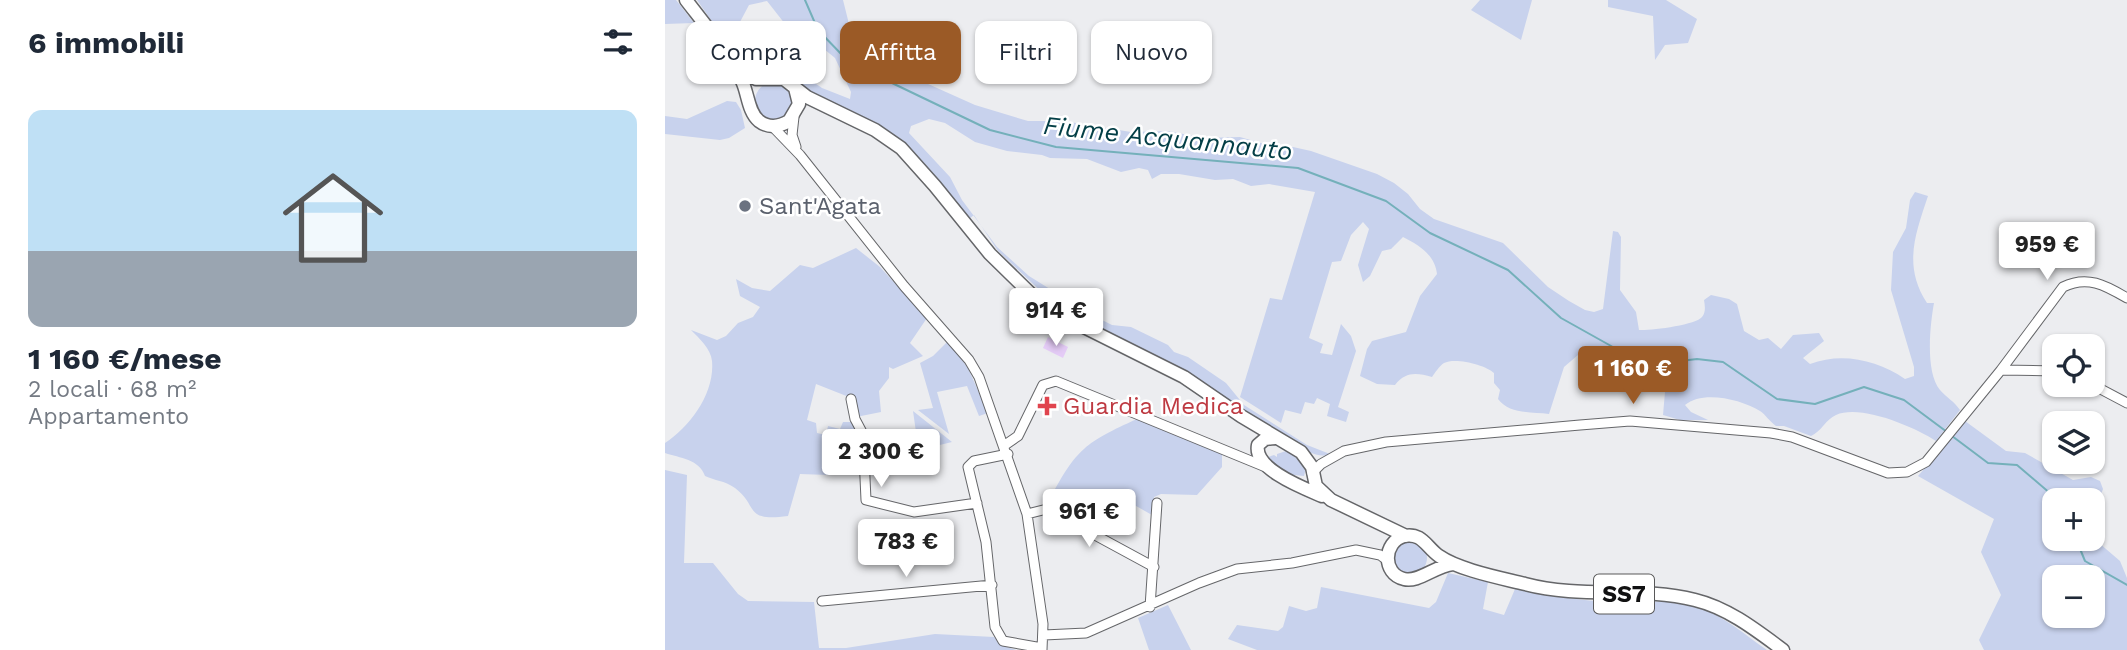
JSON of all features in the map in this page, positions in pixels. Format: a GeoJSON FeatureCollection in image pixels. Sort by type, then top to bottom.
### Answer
{"type":"FeatureCollection","features":[{"type":"Feature","properties":{"kind":"main road"},"geometry":{"type":"LineString","coordinates":[[687,0],[702,21]]}},
{"type":"Feature","properties":{"kind":"main road"},"geometry":{"type":"LineString","coordinates":[[743,84],[755,117],[772,126],[784,124],[809,107],[832,110]]}},
{"type":"Feature","properties":{"kind":"main road"},"geometry":{"type":"LineString","coordinates":[[750,99],[758,84]]}},
{"type":"Feature","properties":{"kind":"main road"},"geometry":{"type":"LineString","coordinates":[[792,84],[832,110],[875,130],[901,148],[1011,277],[1046,306],[1184,377],[1275,438],[1301,452]]}},
{"type":"Feature","properties":{"kind":"main road"},"geometry":{"type":"LineString","coordinates":[[795,88],[799,104],[795,115]]}},
{"type":"Feature","properties":{"kind":"main road"},"geometry":{"type":"LineString","coordinates":[[1241,416],[1258,445],[1260,459],[1268,468]]}},
{"type":"Feature","properties":{"kind":"main road"},"geometry":{"type":"LineString","coordinates":[[1258,445],[1275,438]]}},
{"type":"Feature","properties":{"kind":"main road","name":"SS7"},"geometry":{"type":"LineString","coordinates":[[1301,452],[1309,462],[1316,486],[1331,500]]}},
{"type":"Feature","properties":{"kind":"main road","name":"SS7"},"geometry":{"type":"LineString","coordinates":[[1268,468],[1386,527],[1406,536],[1417,537],[1454,564],[1559,591],[1657,594],[1696,600],[1748,624],[1783,650]]}},
{"type":"Feature","properties":{"kind":"main road"},"geometry":{"type":"LineString","coordinates":[[1294,481],[1307,481],[1312,473]]}},
{"type":"Feature","properties":{"kind":"main road"},"geometry":{"type":"LineString","coordinates":[[1386,527],[1392,537],[1389,551],[1394,573],[1399,578],[1413,580],[1441,565],[1454,564]]}},
{"type":"Feature","properties":{"kind":"main road"},"geometry":{"type":"LineString","coordinates":[[1389,551],[1406,536]]}},
{"type":"Feature","properties":{"kind":"main road"},"geometry":{"type":"LineString","coordinates":[[1426,573],[1432,560],[1429,548]]}},
{"type":"Feature","properties":{"kind":"street"},"geometry":{"type":"LineString","coordinates":[[795,115],[792,135],[800,155]]}},
{"type":"Feature","properties":{"kind":"street"},"geometry":{"type":"LineString","coordinates":[[772,126],[800,155],[904,286],[969,360],[979,377],[1007,450],[1027,514],[1044,635],[1042,649],[1014,645],[998,636],[986,542],[969,463],[1007,450],[1018,436],[1043,385],[1053,381],[1268,468]]}},
{"type":"Feature","properties":{"kind":"street"},"geometry":{"type":"LineString","coordinates":[[1312,473],[1327,460],[1344,451],[1386,442],[1630,421],[1793,437],[1888,473],[1907,472],[1926,462],[1944,441],[2063,287],[2073,282],[2090,280],[2127,298]]}},
{"type":"Feature","properties":{"kind":"street"},"geometry":{"type":"LineString","coordinates":[[2001,370],[2042,371]]}},
{"type":"Feature","properties":{"kind":"street"},"geometry":{"type":"LineString","coordinates":[[2105,391],[2127,403]]}},
{"type":"Feature","properties":{"kind":"street"},"geometry":{"type":"LineString","coordinates":[[851,399],[855,419],[863,434],[866,500],[914,512],[977,503]]}},
{"type":"Feature","properties":{"kind":"street"},"geometry":{"type":"LineString","coordinates":[[1243,457],[1258,445]]}},
{"type":"Feature","properties":{"kind":"street"},"geometry":{"type":"LineString","coordinates":[[1301,452],[1327,460]]}},
{"type":"Feature","properties":{"kind":"street"},"geometry":{"type":"LineString","coordinates":[[1150,607],[1157,503]]}},
{"type":"Feature","properties":{"kind":"street"},"geometry":{"type":"LineString","coordinates":[[1027,514],[1047,509],[1154,567]]}},
{"type":"Feature","properties":{"kind":"street"},"geometry":{"type":"LineString","coordinates":[[1044,635],[1086,633],[1150,607],[1208,579],[1237,569],[1291,563],[1340,551],[1389,551]]}},
{"type":"Feature","properties":{"kind":"street"},"geometry":{"type":"LineString","coordinates":[[822,601],[992,585]]}},
{"type":"Feature","properties":{"kind":"street"},"geometry":{"type":"LineString","coordinates":[[1040,607],[1047,622],[1067,635]]}},
{"type":"Feature","properties":{"kind":"shaded area"},"geometry":{"type":"Polygon","coordinates":[[[665,0],[676,0],[692,21],[686,21],[686,23],[665,24],[665,0]]]}},
{"type":"Feature","properties":{"kind":"shaded area"},"geometry":{"type":"Polygon","coordinates":[[[697,0],[843,0],[848,21],[840,21],[840,69],[835,58],[826,51],[826,21],[783,21],[767,1],[749,5],[740,21],[712,21],[697,0]]]}},
{"type":"Feature","properties":{"kind":"shaded area"},"geometry":{"type":"Polygon","coordinates":[[[1480,0],[1532,0],[1521,40],[1471,10],[1480,0]]]}},
{"type":"Feature","properties":{"kind":"shaded area"},"geometry":{"type":"Polygon","coordinates":[[[1608,0],[1666,0],[1697,19],[1688,43],[1665,45],[1655,60],[1653,16],[1608,7],[1608,0]]]}},
{"type":"Feature","properties":{"kind":"shaded area"},"geometry":{"type":"Polygon","coordinates":[[[765,84],[783,84],[792,94],[792,108],[788,115],[781,119],[767,119],[760,115],[756,108],[756,94],[765,84]]]}},
{"type":"Feature","properties":{"kind":"shaded area"},"geometry":{"type":"Polygon","coordinates":[[[799,84],[816,84],[850,99],[851,92],[847,84],[928,84],[975,105],[1028,121],[1064,121],[1131,132],[1168,131],[1204,138],[1240,137],[1275,147],[1311,151],[1377,174],[1394,183],[1434,219],[1503,243],[1548,287],[1585,310],[1594,312],[1603,309],[1613,231],[1618,232],[1621,237],[1620,290],[1636,312],[1639,330],[1672,327],[1698,320],[1704,313],[1704,300],[1711,295],[1729,299],[1737,304],[1744,331],[1759,340],[1768,338],[1781,349],[1793,335],[1819,333],[1824,341],[1803,358],[1810,364],[1847,358],[1883,367],[1905,379],[1914,376],[1914,367],[1891,290],[1893,252],[1906,228],[1910,200],[1915,192],[1928,196],[1916,237],[1913,263],[1915,276],[1927,303],[1934,303],[1930,335],[1932,372],[1940,390],[1960,410],[1936,441],[1915,429],[1859,412],[1836,415],[1811,436],[1784,426],[1776,426],[1752,407],[1711,397],[1692,400],[1685,405],[1691,412],[1708,420],[1680,420],[1663,415],[1664,383],[1658,376],[1631,365],[1603,364],[1587,355],[1578,355],[1564,367],[1549,414],[1521,411],[1503,404],[1498,399],[1500,390],[1494,383],[1494,373],[1463,361],[1444,363],[1432,377],[1412,374],[1403,377],[1395,385],[1377,384],[1360,376],[1367,349],[1372,341],[1406,332],[1420,296],[1437,274],[1430,256],[1403,237],[1391,249],[1382,251],[1370,276],[1363,282],[1358,265],[1369,229],[1363,222],[1351,235],[1341,261],[1332,262],[1309,338],[1323,344],[1320,353],[1332,355],[1341,324],[1351,336],[1356,351],[1338,407],[1349,412],[1346,422],[1327,416],[1330,404],[1317,398],[1314,404],[1305,402],[1301,414],[1285,410],[1281,423],[1240,397],[1270,298],[1282,300],[1315,192],[1269,184],[1251,186],[1233,179],[1215,180],[1179,174],[1161,174],[1152,179],[1148,170],[1139,168],[1121,172],[1087,159],[1050,158],[1007,151],[975,142],[945,123],[929,119],[911,126],[909,133],[950,177],[973,215],[969,219],[925,164],[903,144],[864,118],[806,91],[799,84]]]}},
{"type":"Feature","properties":{"kind":"shaded area"},"geometry":{"type":"Polygon","coordinates":[[[727,101],[736,102],[741,110],[745,128],[729,138],[720,140],[665,134],[665,116],[687,119],[727,101]]]}},
{"type":"Feature","properties":{"kind":"shaded area"},"geometry":{"type":"Polygon","coordinates":[[[981,226],[997,247],[1029,276],[1112,325],[1131,327],[1168,345],[1174,352],[1188,357],[1226,383],[1244,405],[1307,445],[1330,454],[1317,455],[1295,446],[1176,366],[1084,321],[1046,296],[998,251],[981,226]]]}},
{"type":"Feature","properties":{"kind":"shaded area"},"geometry":{"type":"Polygon","coordinates":[[[856,248],[880,267],[927,318],[910,343],[923,356],[893,369],[889,367],[889,378],[879,391],[881,412],[856,417],[854,399],[816,384],[807,420],[816,423],[817,433],[826,435],[828,426],[840,429],[843,422],[852,422],[859,435],[861,469],[839,475],[800,474],[788,516],[758,515],[735,488],[705,476],[694,463],[665,453],[665,443],[683,428],[699,408],[712,373],[709,352],[691,330],[717,340],[726,336],[738,323],[753,317],[760,307],[740,296],[736,279],[752,288],[770,291],[800,265],[813,268],[856,248]]]}},
{"type":"Feature","properties":{"kind":"shaded area"},"geometry":{"type":"Polygon","coordinates":[[[948,341],[968,368],[988,413],[979,416],[967,386],[937,392],[949,434],[918,410],[933,408],[920,363],[933,356],[948,341]]]}},
{"type":"Feature","properties":{"kind":"shaded area"},"geometry":{"type":"Polygon","coordinates":[[[913,411],[952,442],[903,454],[897,450],[899,437],[917,439],[913,411]]]}},
{"type":"Feature","properties":{"kind":"shaded area"},"geometry":{"type":"Polygon","coordinates":[[[1137,419],[1222,453],[1222,467],[1197,495],[1161,494],[1154,497],[1152,515],[1122,498],[1113,515],[1078,494],[1069,508],[1050,499],[1067,469],[1084,449],[1106,434],[1137,419]]]}},
{"type":"Feature","properties":{"kind":"shaded area"},"geometry":{"type":"Polygon","coordinates":[[[1965,421],[2006,451],[2025,453],[2042,463],[2042,474],[2062,474],[2073,480],[2091,477],[2100,481],[2103,488],[2042,488],[2042,551],[2105,551],[2105,548],[2120,561],[2127,578],[2127,650],[1984,650],[1979,640],[2001,595],[1981,552],[1994,519],[1918,476],[1965,421]]]}},
{"type":"Feature","properties":{"kind":"shaded area"},"geometry":{"type":"Polygon","coordinates":[[[1289,450],[1306,468],[1304,476],[1285,474],[1265,458],[1274,455],[1277,457],[1277,454],[1289,450]]]}},
{"type":"Feature","properties":{"kind":"shaded area"},"geometry":{"type":"Polygon","coordinates":[[[665,470],[687,475],[684,563],[713,563],[738,594],[748,601],[814,602],[819,648],[846,648],[935,634],[994,637],[1001,645],[1016,650],[665,650],[665,470]]]}},
{"type":"Feature","properties":{"kind":"shaded area"},"geometry":{"type":"Polygon","coordinates":[[[1410,541],[1422,546],[1427,558],[1422,570],[1410,575],[1398,570],[1393,558],[1398,546],[1410,541]]]}},
{"type":"Feature","properties":{"kind":"shaded area"},"geometry":{"type":"Polygon","coordinates":[[[1448,573],[1488,582],[1483,609],[1504,615],[1515,589],[1599,601],[1687,604],[1716,615],[1767,650],[1257,650],[1228,639],[1237,625],[1278,631],[1283,627],[1289,606],[1306,611],[1317,608],[1321,587],[1429,608],[1436,602],[1448,573]]]}},
{"type":"Feature","properties":{"kind":"shaded area"},"geometry":{"type":"Polygon","coordinates":[[[1168,605],[1191,650],[1149,650],[1138,618],[1168,605]]]}},
{"type":"Feature","properties":{"kind":"building"},"geometry":{"type":"Polygon","coordinates":[[[1048,337],[1068,347],[1063,358],[1043,348],[1048,337]]]}},
{"type":"Feature","properties":{"kind":"waterway","name":"Fiume Acquannauto"},"geometry":{"type":"LineString","coordinates":[[805,0],[818,30],[845,58],[990,130],[1056,147],[1298,168],[1386,201],[1430,233],[1508,270],[1561,318],[1629,356],[1656,364],[1697,359],[1723,362],[1777,399],[1815,404],[1864,387],[1904,400],[1947,432]]}},
{"type":"Feature","properties":{"kind":"waterway","name":"Fiume Acquannauto"},"geometry":{"type":"LineString","coordinates":[[1952,436],[1988,463],[2017,465],[2044,488]]}},
{"type":"Feature","properties":{"kind":"waterway","name":"Fiume Acquannauto"},"geometry":{"type":"LineString","coordinates":[[2081,551],[2085,561],[2127,585]]}},
{"type":"Feature","properties":{"kind":"place","name":"Sant'Agata"},"geometry":{"type":"Point","coordinates":[745,206]}},
{"type":"Feature","properties":{"kind":"place","name":"Guardia Medica"},"geometry":{"type":"Point","coordinates":[1047,406]}}]}
